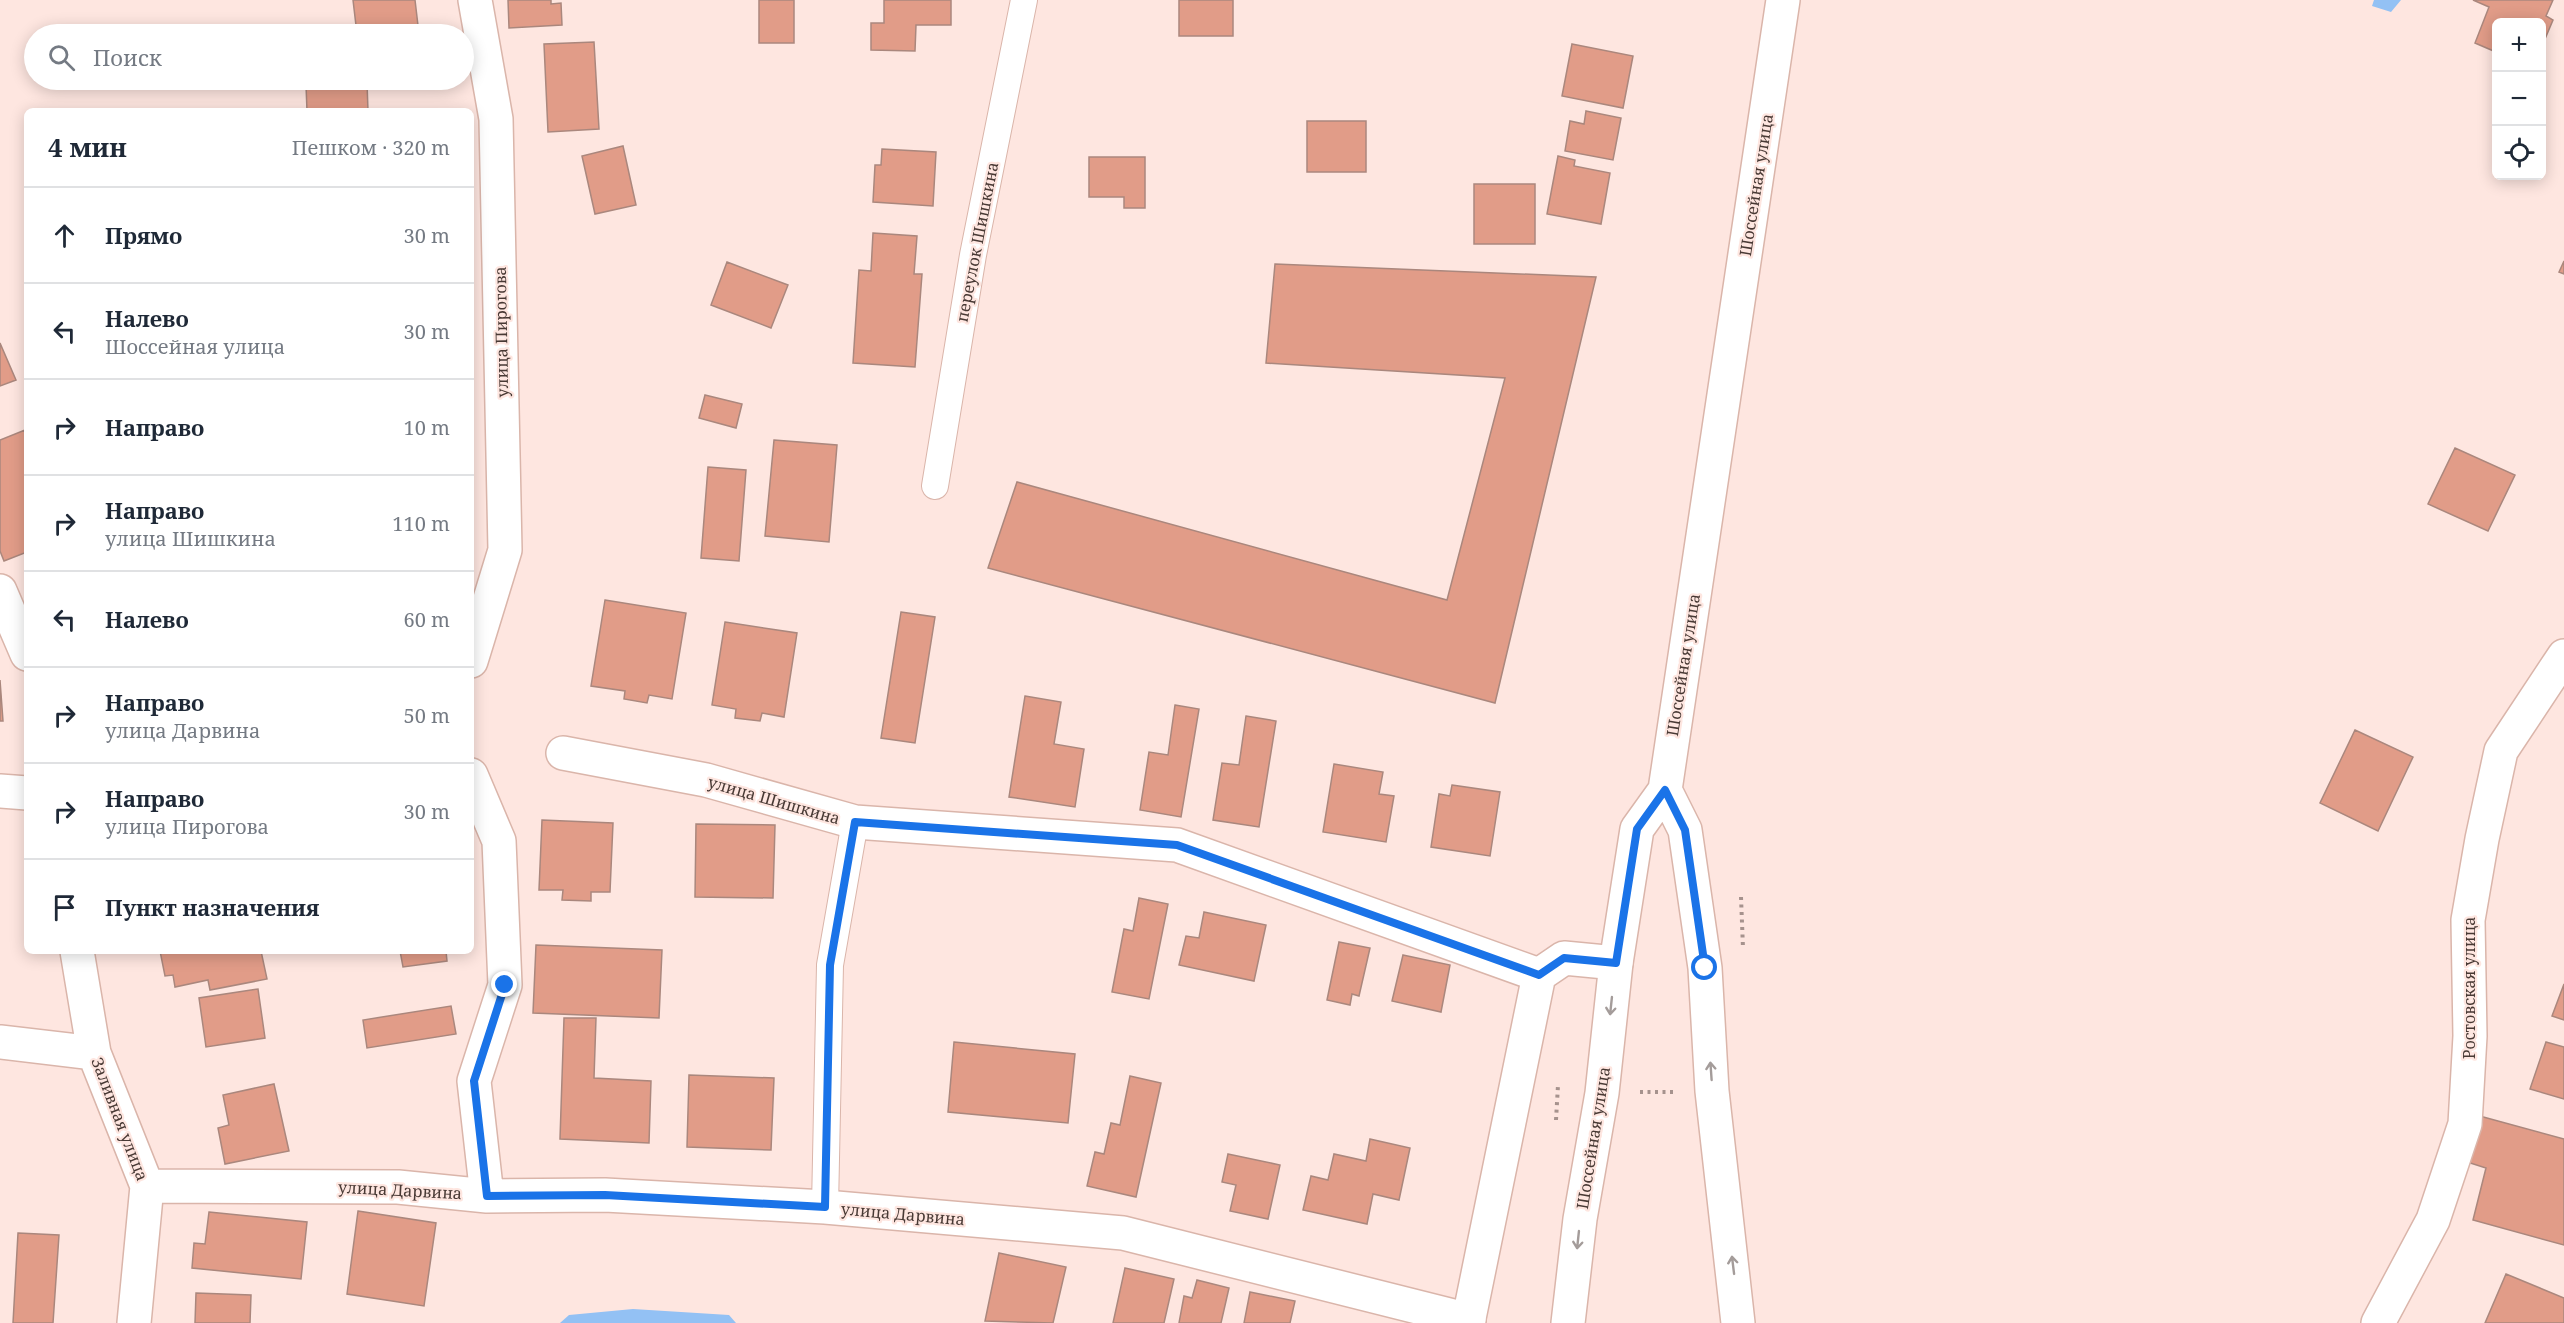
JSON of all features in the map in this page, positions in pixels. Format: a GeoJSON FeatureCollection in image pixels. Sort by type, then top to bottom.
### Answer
{"type":"FeatureCollection","features":[{"type":"Feature","properties":{"kind":"street","name":"улица Пирогова"},"geometry":{"type":"LineString","coordinates":[[474,651],[505,550],[496,119],[475,0]]}},
{"type":"Feature","properties":{"kind":"street","name":"Шоссейная улица"},"geometry":{"type":"LineString","coordinates":[[1568,1323],[1580,1219],[1602,1093],[1616,963],[1637,829],[1665,790],[1783,0]]}},
{"type":"Feature","properties":{"kind":"street"},"geometry":{"type":"LineString","coordinates":[[0,591],[24,647]]}},
{"type":"Feature","properties":{"kind":"street","name":"Ростовская улица"},"geometry":{"type":"LineString","coordinates":[[2378,1323],[2433,1220],[2465,1125],[2470,1036],[2468,920],[2481,839],[2501,751],[2564,656]]}},
{"type":"Feature","properties":{"kind":"street","name":"улица Шишкина"},"geometry":{"type":"LineString","coordinates":[[563,753],[706,780],[855,822],[1177,845],[1539,975]]}},
{"type":"Feature","properties":{"kind":"street"},"geometry":{"type":"LineString","coordinates":[[474,782],[499,841],[505,985],[474,1081],[487,1196]]}},
{"type":"Feature","properties":{"kind":"street"},"geometry":{"type":"LineString","coordinates":[[1665,790],[1685,830],[1703,957],[1712,1091],[1738,1323]]}},
{"type":"Feature","properties":{"kind":"street"},"geometry":{"type":"LineString","coordinates":[[0,791],[24,793]]}},
{"type":"Feature","properties":{"kind":"street","name":"Заливная улица"},"geometry":{"type":"LineString","coordinates":[[78,954],[94,1053],[147,1186],[134,1323]]}},
{"type":"Feature","properties":{"kind":"street"},"geometry":{"type":"LineString","coordinates":[[1469,1322],[1539,975],[1564,958],[1616,963]]}},
{"type":"Feature","properties":{"kind":"street"},"geometry":{"type":"LineString","coordinates":[[0,1042],[94,1053]]}},
{"type":"Feature","properties":{"kind":"street","name":"улица Дарвина"},"geometry":{"type":"LineString","coordinates":[[147,1186],[398,1187],[487,1196],[605,1195],[825,1207],[1123,1233],[1469,1322]]}},
{"type":"Feature","properties":{"kind":"lane","name":"переулок Шишкина"},"geometry":{"type":"LineString","coordinates":[[935,486],[973,255],[1024,0]]}},
{"type":"Feature","properties":{"kind":"lane"},"geometry":{"type":"LineString","coordinates":[[825,1207],[830,965],[855,822]]}},
{"type":"Feature","properties":{"kind":"water"},"geometry":{"type":"Polygon","coordinates":[[[2374,0],[2401,0],[2391,12],[2372,6],[2374,0]]]}},
{"type":"Feature","properties":{"kind":"water"},"geometry":{"type":"Polygon","coordinates":[[[633,1309],[729,1315],[736,1323],[560,1323],[569,1315],[633,1309]]]}},
{"type":"Feature","properties":{"kind":"building"},"geometry":{"type":"Polygon","coordinates":[[[353,0],[415,0],[418,24],[356,24],[353,0]]]}},
{"type":"Feature","properties":{"kind":"building"},"geometry":{"type":"Polygon","coordinates":[[[508,0],[551,0],[551,4],[561,3],[562,25],[509,28],[508,0]]]}},
{"type":"Feature","properties":{"kind":"building"},"geometry":{"type":"Polygon","coordinates":[[[759,0],[794,0],[794,43],[759,43],[759,0]]]}},
{"type":"Feature","properties":{"kind":"building"},"geometry":{"type":"Polygon","coordinates":[[[884,0],[951,0],[951,25],[916,25],[915,51],[871,50],[871,23],[884,23],[884,0]]]}},
{"type":"Feature","properties":{"kind":"building"},"geometry":{"type":"Polygon","coordinates":[[[1179,0],[1233,0],[1233,36],[1179,36],[1179,0]]]}},
{"type":"Feature","properties":{"kind":"building"},"geometry":{"type":"Polygon","coordinates":[[[2473,0],[2553,0],[2546,16],[2553,20],[2546,37],[2546,18],[2492,18],[2492,50],[2475,43],[2489,7],[2473,0]]]}},
{"type":"Feature","properties":{"kind":"building"},"geometry":{"type":"Polygon","coordinates":[[[594,42],[599,129],[548,132],[544,44],[594,42]]]}},
{"type":"Feature","properties":{"kind":"building"},"geometry":{"type":"Polygon","coordinates":[[[1572,44],[1633,56],[1623,108],[1562,96],[1572,44]]]}},
{"type":"Feature","properties":{"kind":"building"},"geometry":{"type":"Polygon","coordinates":[[[306,90],[367,90],[368,108],[307,108],[306,90]]]}},
{"type":"Feature","properties":{"kind":"building"},"geometry":{"type":"Polygon","coordinates":[[[1586,111],[1621,118],[1613,160],[1565,151],[1570,121],[1584,124],[1586,111]]]}},
{"type":"Feature","properties":{"kind":"building"},"geometry":{"type":"Polygon","coordinates":[[[1307,121],[1366,121],[1366,172],[1307,172],[1307,121]]]}},
{"type":"Feature","properties":{"kind":"building"},"geometry":{"type":"Polygon","coordinates":[[[623,146],[636,205],[595,214],[582,156],[623,146]]]}},
{"type":"Feature","properties":{"kind":"building"},"geometry":{"type":"Polygon","coordinates":[[[882,149],[936,152],[933,206],[873,202],[875,165],[881,165],[882,149]]]}},
{"type":"Feature","properties":{"kind":"building"},"geometry":{"type":"Polygon","coordinates":[[[1558,156],[1575,160],[1574,166],[1610,173],[1601,224],[1547,214],[1558,156]]]}},
{"type":"Feature","properties":{"kind":"building"},"geometry":{"type":"Polygon","coordinates":[[[1089,157],[1145,157],[1145,208],[1124,208],[1124,197],[1089,197],[1089,157]]]}},
{"type":"Feature","properties":{"kind":"building"},"geometry":{"type":"Polygon","coordinates":[[[1474,184],[1535,184],[1535,244],[1474,244],[1474,184]]]}},
{"type":"Feature","properties":{"kind":"building"},"geometry":{"type":"Polygon","coordinates":[[[873,233],[917,236],[914,274],[922,274],[915,367],[853,363],[859,270],[871,271],[873,233]]]}},
{"type":"Feature","properties":{"kind":"building"},"geometry":{"type":"Polygon","coordinates":[[[2564,261],[2564,274],[2559,272],[2564,261]]]}},
{"type":"Feature","properties":{"kind":"building"},"geometry":{"type":"Polygon","coordinates":[[[727,262],[788,285],[771,328],[711,305],[727,262]]]}},
{"type":"Feature","properties":{"kind":"building"},"geometry":{"type":"Polygon","coordinates":[[[1275,264],[1596,277],[1495,703],[988,568],[1017,482],[1447,600],[1505,378],[1266,363],[1275,264]]]}},
{"type":"Feature","properties":{"kind":"building"},"geometry":{"type":"Polygon","coordinates":[[[0,343],[16,380],[0,386],[0,343]]]}},
{"type":"Feature","properties":{"kind":"building"},"geometry":{"type":"Polygon","coordinates":[[[705,395],[742,404],[736,428],[699,418],[705,395]]]}},
{"type":"Feature","properties":{"kind":"building"},"geometry":{"type":"Polygon","coordinates":[[[24,430],[24,553],[4,561],[0,551],[0,440],[24,430]]]}},
{"type":"Feature","properties":{"kind":"building"},"geometry":{"type":"Polygon","coordinates":[[[774,440],[837,445],[829,542],[765,536],[774,440]]]}},
{"type":"Feature","properties":{"kind":"building"},"geometry":{"type":"Polygon","coordinates":[[[2455,448],[2515,475],[2488,531],[2428,504],[2455,448]]]}},
{"type":"Feature","properties":{"kind":"building"},"geometry":{"type":"Polygon","coordinates":[[[708,467],[746,470],[739,561],[701,558],[708,467]]]}},
{"type":"Feature","properties":{"kind":"building"},"geometry":{"type":"Polygon","coordinates":[[[605,600],[686,613],[672,699],[649,695],[647,703],[624,699],[625,691],[591,686],[605,600]]]}},
{"type":"Feature","properties":{"kind":"building"},"geometry":{"type":"Polygon","coordinates":[[[901,612],[935,617],[915,743],[881,738],[901,612]]]}},
{"type":"Feature","properties":{"kind":"building"},"geometry":{"type":"Polygon","coordinates":[[[725,622],[797,633],[784,717],[762,713],[760,721],[735,718],[736,709],[712,705],[725,622]]]}},
{"type":"Feature","properties":{"kind":"building"},"geometry":{"type":"Polygon","coordinates":[[[0,680],[3,721],[0,721],[0,680]]]}},
{"type":"Feature","properties":{"kind":"building"},"geometry":{"type":"Polygon","coordinates":[[[1025,696],[1061,702],[1054,744],[1084,749],[1075,807],[1009,797],[1025,696]]]}},
{"type":"Feature","properties":{"kind":"building"},"geometry":{"type":"Polygon","coordinates":[[[1175,705],[1199,709],[1181,817],[1140,810],[1149,752],[1168,755],[1175,705]]]}},
{"type":"Feature","properties":{"kind":"building"},"geometry":{"type":"Polygon","coordinates":[[[1246,716],[1276,721],[1259,827],[1213,820],[1222,763],[1239,765],[1246,716]]]}},
{"type":"Feature","properties":{"kind":"building"},"geometry":{"type":"Polygon","coordinates":[[[2355,730],[2413,757],[2378,831],[2320,803],[2355,730]]]}},
{"type":"Feature","properties":{"kind":"building"},"geometry":{"type":"Polygon","coordinates":[[[1334,764],[1383,772],[1379,794],[1394,796],[1386,842],[1323,832],[1334,764]]]}},
{"type":"Feature","properties":{"kind":"building"},"geometry":{"type":"Polygon","coordinates":[[[1452,785],[1500,792],[1490,856],[1431,847],[1439,794],[1450,796],[1452,785]]]}},
{"type":"Feature","properties":{"kind":"building"},"geometry":{"type":"Polygon","coordinates":[[[542,820],[613,823],[610,892],[591,892],[591,901],[562,900],[563,890],[539,890],[542,820]]]}},
{"type":"Feature","properties":{"kind":"building"},"geometry":{"type":"Polygon","coordinates":[[[696,824],[775,825],[773,898],[695,897],[696,824]]]}},
{"type":"Feature","properties":{"kind":"building"},"geometry":{"type":"Polygon","coordinates":[[[1139,898],[1168,904],[1149,999],[1112,992],[1124,929],[1133,931],[1139,898]]]}},
{"type":"Feature","properties":{"kind":"building"},"geometry":{"type":"Polygon","coordinates":[[[1204,912],[1266,925],[1254,981],[1179,965],[1186,936],[1199,938],[1204,912]]]}},
{"type":"Feature","properties":{"kind":"building"},"geometry":{"type":"Polygon","coordinates":[[[1339,942],[1370,948],[1359,996],[1352,994],[1350,1005],[1327,1000],[1339,942]]]}},
{"type":"Feature","properties":{"kind":"building"},"geometry":{"type":"Polygon","coordinates":[[[536,945],[662,950],[659,1018],[533,1013],[536,945]]]}},
{"type":"Feature","properties":{"kind":"building"},"geometry":{"type":"Polygon","coordinates":[[[161,954],[262,954],[267,979],[210,990],[208,980],[175,987],[173,975],[165,976],[161,954]]]}},
{"type":"Feature","properties":{"kind":"building"},"geometry":{"type":"Polygon","coordinates":[[[401,954],[446,954],[447,961],[403,967],[401,954]]]}},
{"type":"Feature","properties":{"kind":"building"},"geometry":{"type":"Polygon","coordinates":[[[1403,955],[1450,965],[1441,1012],[1392,1001],[1403,955]]]}},
{"type":"Feature","properties":{"kind":"building"},"geometry":{"type":"Polygon","coordinates":[[[2564,984],[2564,1020],[2552,1016],[2564,984]]]}},
{"type":"Feature","properties":{"kind":"building"},"geometry":{"type":"Polygon","coordinates":[[[258,989],[265,1038],[206,1047],[199,998],[258,989]]]}},
{"type":"Feature","properties":{"kind":"building"},"geometry":{"type":"Polygon","coordinates":[[[451,1006],[456,1034],[367,1048],[363,1020],[451,1006]]]}},
{"type":"Feature","properties":{"kind":"building"},"geometry":{"type":"Polygon","coordinates":[[[564,1018],[596,1018],[594,1078],[651,1081],[649,1143],[560,1139],[564,1018]]]}},
{"type":"Feature","properties":{"kind":"building"},"geometry":{"type":"Polygon","coordinates":[[[954,1042],[1075,1054],[1068,1123],[948,1112],[954,1042]]]}},
{"type":"Feature","properties":{"kind":"building"},"geometry":{"type":"Polygon","coordinates":[[[2546,1042],[2564,1047],[2564,1099],[2530,1089],[2546,1042]]]}},
{"type":"Feature","properties":{"kind":"building"},"geometry":{"type":"Polygon","coordinates":[[[689,1075],[774,1078],[771,1150],[687,1147],[689,1075]]]}},
{"type":"Feature","properties":{"kind":"building"},"geometry":{"type":"Polygon","coordinates":[[[1130,1076],[1161,1083],[1136,1197],[1087,1186],[1095,1152],[1104,1154],[1111,1123],[1120,1125],[1130,1076]]]}},
{"type":"Feature","properties":{"kind":"building"},"geometry":{"type":"Polygon","coordinates":[[[274,1084],[289,1151],[225,1164],[218,1128],[229,1125],[223,1095],[274,1084]]]}},
{"type":"Feature","properties":{"kind":"building"},"geometry":{"type":"Polygon","coordinates":[[[2476,1115],[2564,1139],[2564,1245],[2473,1220],[2486,1168],[2464,1161],[2476,1115]]]}},
{"type":"Feature","properties":{"kind":"building"},"geometry":{"type":"Polygon","coordinates":[[[1370,1139],[1410,1148],[1399,1200],[1373,1194],[1367,1224],[1303,1210],[1311,1176],[1328,1180],[1334,1154],[1366,1161],[1370,1139]]]}},
{"type":"Feature","properties":{"kind":"building"},"geometry":{"type":"Polygon","coordinates":[[[1228,1154],[1280,1165],[1268,1219],[1230,1211],[1236,1185],[1222,1182],[1228,1154]]]}},
{"type":"Feature","properties":{"kind":"building"},"geometry":{"type":"Polygon","coordinates":[[[358,1211],[436,1223],[424,1306],[347,1294],[358,1211]]]}},
{"type":"Feature","properties":{"kind":"building"},"geometry":{"type":"Polygon","coordinates":[[[209,1212],[307,1222],[301,1279],[192,1268],[194,1243],[205,1244],[209,1212]]]}},
{"type":"Feature","properties":{"kind":"building"},"geometry":{"type":"Polygon","coordinates":[[[18,1233],[59,1235],[53,1323],[13,1323],[18,1233]]]}},
{"type":"Feature","properties":{"kind":"building"},"geometry":{"type":"Polygon","coordinates":[[[999,1253],[1066,1267],[1053,1323],[985,1321],[999,1253]]]}},
{"type":"Feature","properties":{"kind":"building"},"geometry":{"type":"Polygon","coordinates":[[[1125,1268],[1174,1279],[1164,1323],[1113,1323],[1125,1268]]]}},
{"type":"Feature","properties":{"kind":"building"},"geometry":{"type":"Polygon","coordinates":[[[2506,1274],[2564,1298],[2564,1323],[2485,1323],[2506,1274]]]}},
{"type":"Feature","properties":{"kind":"building"},"geometry":{"type":"Polygon","coordinates":[[[1197,1280],[1229,1288],[1221,1323],[1179,1323],[1184,1296],[1192,1298],[1197,1280]]]}},
{"type":"Feature","properties":{"kind":"building"},"geometry":{"type":"Polygon","coordinates":[[[1250,1292],[1295,1301],[1290,1323],[1244,1323],[1250,1292]]]}},
{"type":"Feature","properties":{"kind":"building"},"geometry":{"type":"Polygon","coordinates":[[[196,1293],[251,1295],[250,1323],[195,1323],[196,1293]]]}},
{"type":"Feature","properties":{"kind":"route"},"geometry":{"type":"LineString","coordinates":[[505,985],[474,1081],[487,1196],[605,1195],[825,1207],[830,965],[855,822],[948,831],[1177,845],[1539,975],[1564,958],[1616,963],[1637,829],[1665,790],[1685,830],[1705,968]]}}]}
